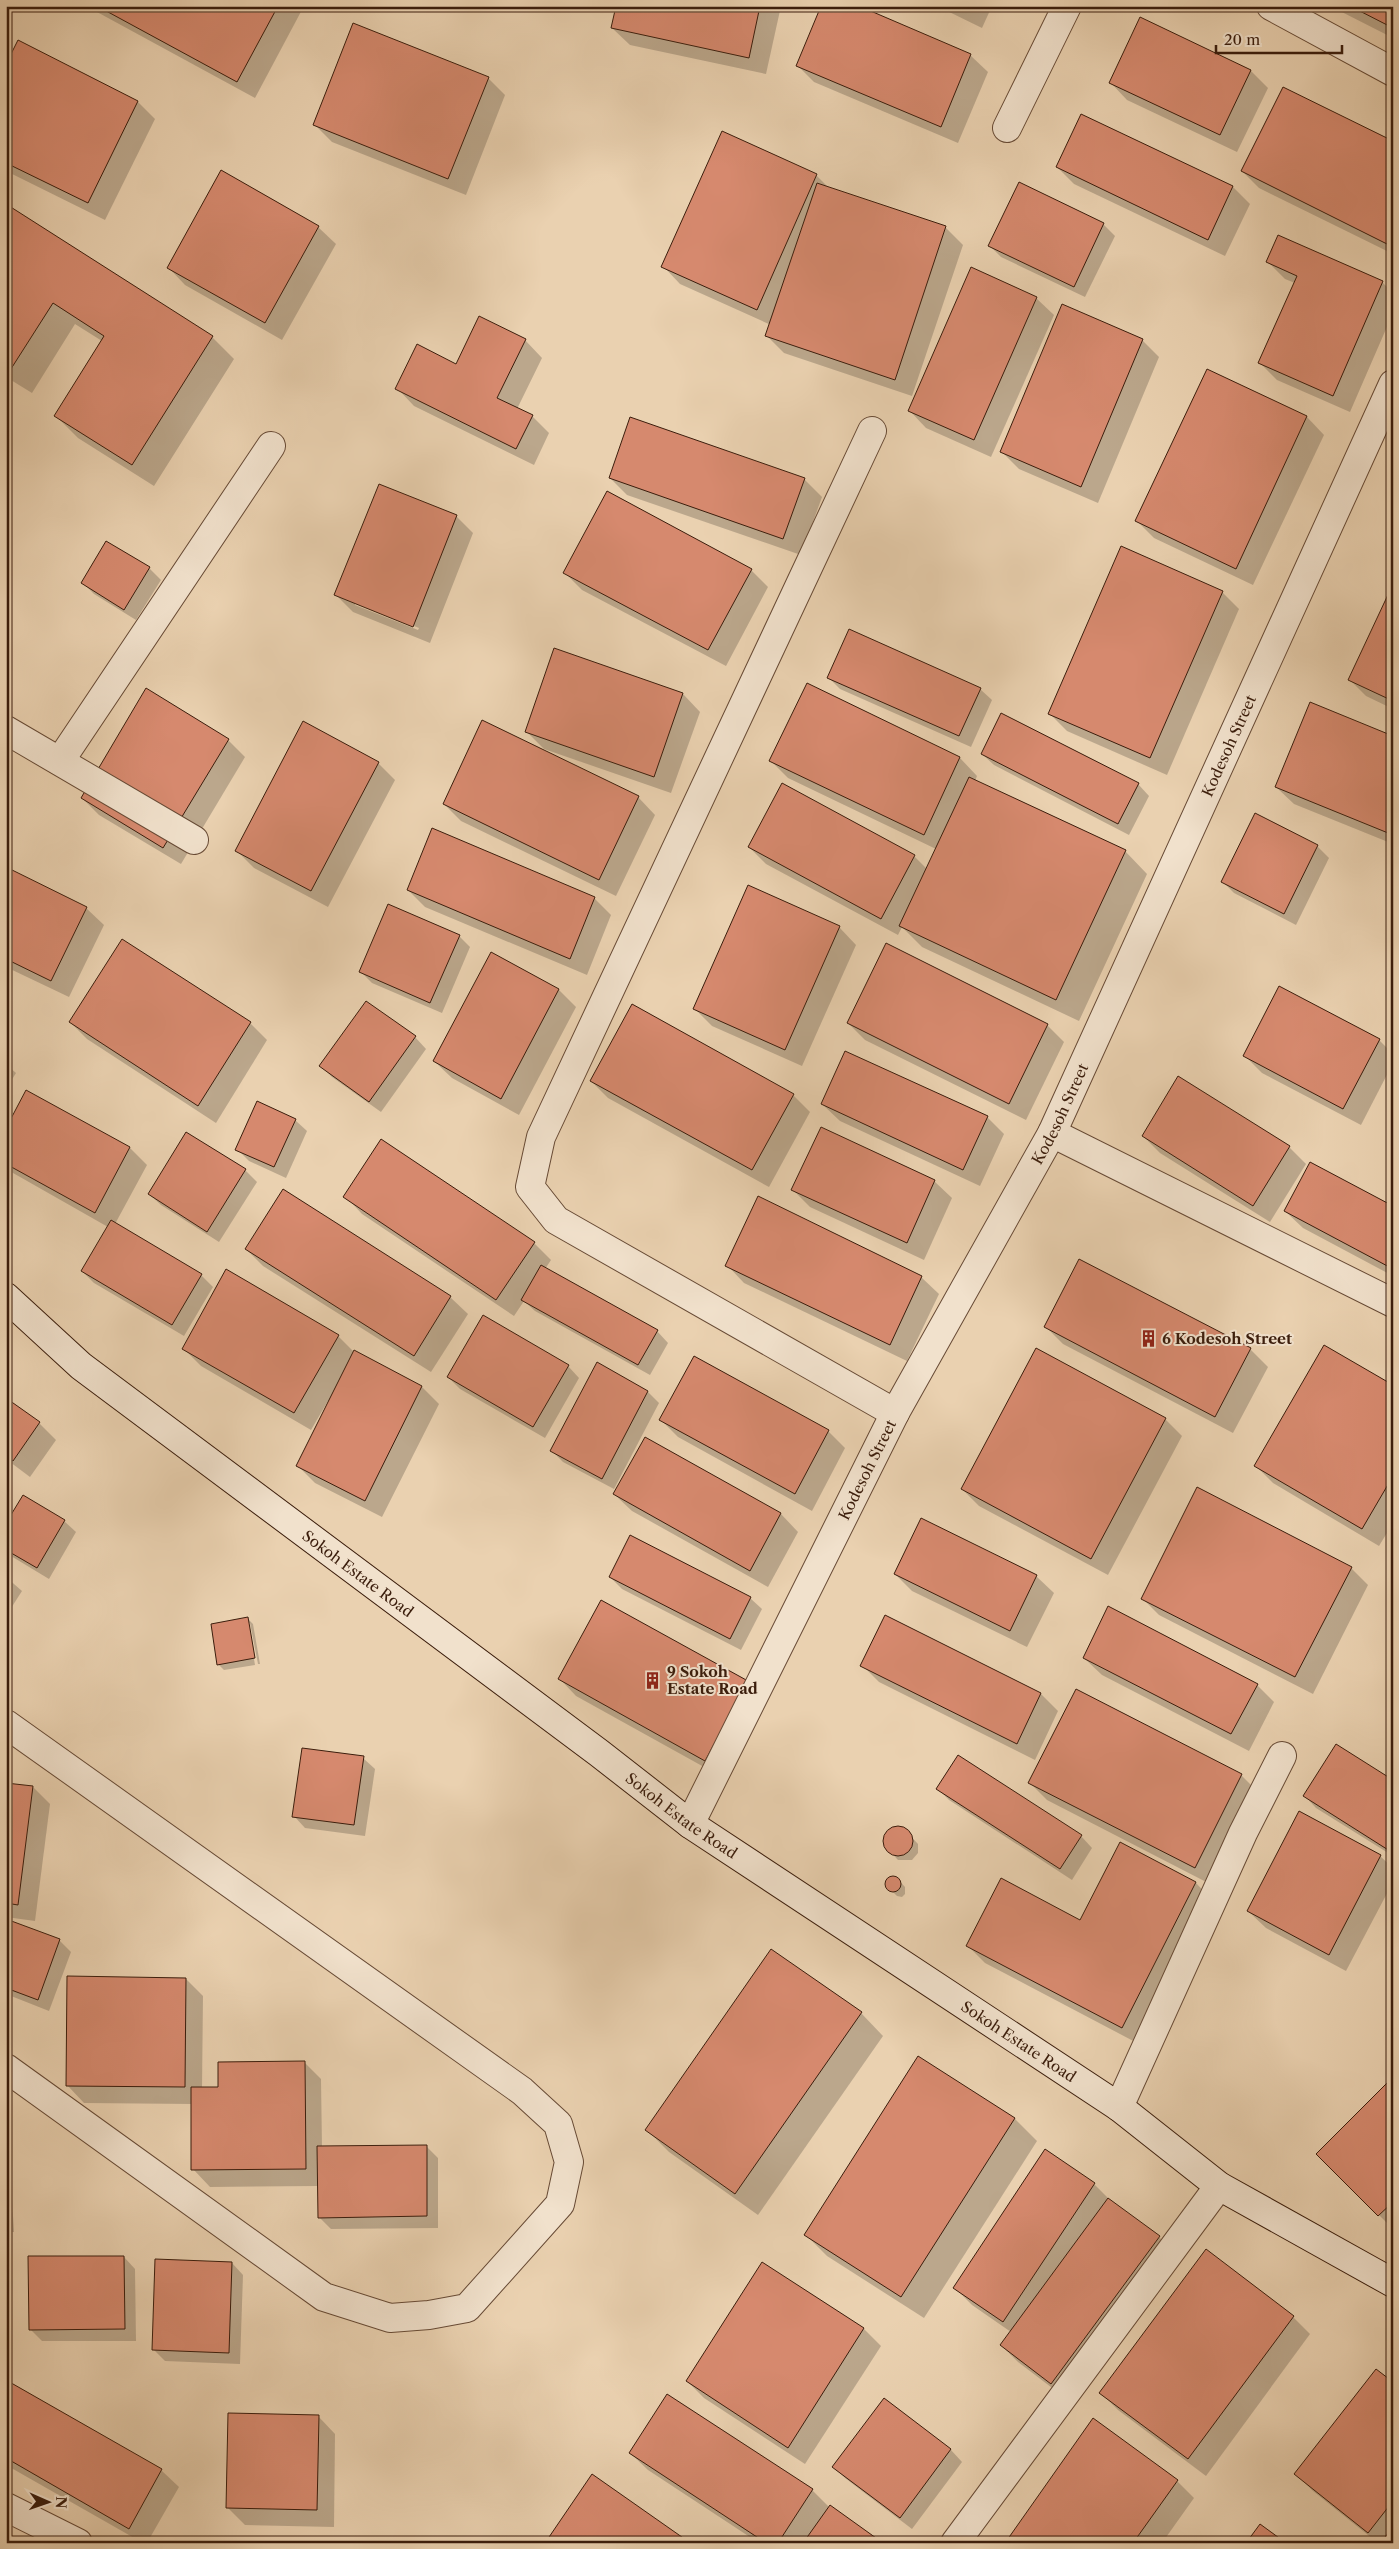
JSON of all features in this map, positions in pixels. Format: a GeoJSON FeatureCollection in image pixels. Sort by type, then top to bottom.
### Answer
{"type":"FeatureCollection","features":[{"type":"Feature","properties":{"kind":"street"},"geometry":{"type":"LineString","coordinates":[[1007,128],[1067,6]]}},
{"type":"Feature","properties":{"kind":"street"},"geometry":{"type":"LineString","coordinates":[[1271,6],[1393,72]]}},
{"type":"Feature","properties":{"kind":"street","name":"Kodesoh Street"},"geometry":{"type":"LineString","coordinates":[[690,1824],[895,1413],[1052,1133],[1393,384]]}},
{"type":"Feature","properties":{"kind":"street"},"geometry":{"type":"LineString","coordinates":[[872,431],[541,1137],[530,1187],[556,1220],[895,1413]]}},
{"type":"Feature","properties":{"kind":"street"},"geometry":{"type":"LineString","coordinates":[[60,761],[271,446]]}},
{"type":"Feature","properties":{"kind":"street"},"geometry":{"type":"LineString","coordinates":[[6,730],[194,840]]}},
{"type":"Feature","properties":{"kind":"street"},"geometry":{"type":"LineString","coordinates":[[1052,1133],[1393,1303]]}},
{"type":"Feature","properties":{"kind":"street","name":"Sokoh Estate Road"},"geometry":{"type":"LineString","coordinates":[[6,1297],[81,1366],[591,1747],[690,1824],[1120,2107],[1219,2186],[1393,2283]]}},
{"type":"Feature","properties":{"kind":"street"},"geometry":{"type":"LineString","coordinates":[[6,1724],[522,2091],[558,2124],[569,2162],[560,2204],[467,2308],[429,2315],[390,2318],[324,2297],[6,2068]]}},
{"type":"Feature","properties":{"kind":"street"},"geometry":{"type":"LineString","coordinates":[[1120,2107],[1243,1833],[1282,1756]]}},
{"type":"Feature","properties":{"kind":"street"},"geometry":{"type":"LineString","coordinates":[[955,2543],[1219,2186]]}},
{"type":"Feature","properties":{"kind":"street"},"geometry":{"type":"LineString","coordinates":[[6,2507],[78,2543]]}},
{"type":"Feature","properties":{"kind":"building"},"geometry":{"type":"Polygon","coordinates":[[[97,6],[278,6],[237,82],[97,6]]]}},
{"type":"Feature","properties":{"kind":"building"},"geometry":{"type":"Polygon","coordinates":[[[616,6],[760,6],[749,58],[611,28],[616,6]]]}},
{"type":"Feature","properties":{"kind":"building"},"geometry":{"type":"Polygon","coordinates":[[[821,6],[859,6],[971,54],[941,127],[796,66],[821,6]]]}},
{"type":"Feature","properties":{"kind":"building"},"geometry":{"type":"Polygon","coordinates":[[[1350,6],[1393,6],[1393,28],[1350,6]]]}},
{"type":"Feature","properties":{"kind":"building"},"geometry":{"type":"Polygon","coordinates":[[[1140,17],[1251,70],[1220,135],[1109,83],[1140,17]]]}},
{"type":"Feature","properties":{"kind":"building"},"geometry":{"type":"Polygon","coordinates":[[[353,23],[489,77],[448,179],[313,125],[353,23]]]}},
{"type":"Feature","properties":{"kind":"building"},"geometry":{"type":"Polygon","coordinates":[[[18,40],[138,101],[88,203],[6,163],[6,64],[18,40]]]}},
{"type":"Feature","properties":{"kind":"building"},"geometry":{"type":"Polygon","coordinates":[[[1283,87],[1393,141],[1393,247],[1241,171],[1283,87]]]}},
{"type":"Feature","properties":{"kind":"building"},"geometry":{"type":"Polygon","coordinates":[[[1081,114],[1233,186],[1208,240],[1056,167],[1081,114]]]}},
{"type":"Feature","properties":{"kind":"building"},"geometry":{"type":"Polygon","coordinates":[[[722,131],[817,174],[757,310],[661,267],[722,131]]]}},
{"type":"Feature","properties":{"kind":"building"},"geometry":{"type":"Polygon","coordinates":[[[221,170],[319,226],[265,323],[167,268],[221,170]]]}},
{"type":"Feature","properties":{"kind":"building"},"geometry":{"type":"Polygon","coordinates":[[[1019,182],[1104,223],[1074,287],[988,246],[1019,182]]]}},
{"type":"Feature","properties":{"kind":"building"},"geometry":{"type":"Polygon","coordinates":[[[817,183],[946,226],[895,380],[765,336],[817,183]]]}},
{"type":"Feature","properties":{"kind":"building"},"geometry":{"type":"Polygon","coordinates":[[[6,204],[213,336],[132,465],[54,416],[104,336],[53,303],[9,372],[6,370],[6,204]]]}},
{"type":"Feature","properties":{"kind":"building"},"geometry":{"type":"Polygon","coordinates":[[[1278,235],[1383,281],[1333,396],[1258,363],[1297,276],[1266,262],[1278,235]]]}},
{"type":"Feature","properties":{"kind":"building"},"geometry":{"type":"Polygon","coordinates":[[[971,267],[1037,297],[974,440],[908,411],[971,267]]]}},
{"type":"Feature","properties":{"kind":"building"},"geometry":{"type":"Polygon","coordinates":[[[1062,304],[1143,339],[1081,487],[1000,452],[1062,304]]]}},
{"type":"Feature","properties":{"kind":"building"},"geometry":{"type":"Polygon","coordinates":[[[479,316],[526,339],[497,398],[533,415],[516,449],[395,389],[417,344],[456,364],[479,316]]]}},
{"type":"Feature","properties":{"kind":"building"},"geometry":{"type":"Polygon","coordinates":[[[1207,369],[1307,416],[1236,569],[1135,521],[1207,369]]]}},
{"type":"Feature","properties":{"kind":"building"},"geometry":{"type":"Polygon","coordinates":[[[630,417],[805,478],[783,539],[609,478],[630,417]]]}},
{"type":"Feature","properties":{"kind":"building"},"geometry":{"type":"Polygon","coordinates":[[[379,484],[457,515],[413,627],[334,595],[379,484]]]}},
{"type":"Feature","properties":{"kind":"building"},"geometry":{"type":"Polygon","coordinates":[[[607,491],[752,569],[708,650],[563,573],[607,491]]]}},
{"type":"Feature","properties":{"kind":"building"},"geometry":{"type":"Polygon","coordinates":[[[106,541],[150,567],[124,610],[81,583],[106,541]]]}},
{"type":"Feature","properties":{"kind":"building"},"geometry":{"type":"Polygon","coordinates":[[[1121,546],[1223,591],[1150,758],[1048,714],[1121,546]]]}},
{"type":"Feature","properties":{"kind":"building"},"geometry":{"type":"Polygon","coordinates":[[[1393,584],[1393,701],[1348,680],[1393,584]]]}},
{"type":"Feature","properties":{"kind":"building"},"geometry":{"type":"Polygon","coordinates":[[[849,629],[981,688],[959,736],[827,678],[849,629]]]}},
{"type":"Feature","properties":{"kind":"building"},"geometry":{"type":"Polygon","coordinates":[[[554,648],[683,693],[654,777],[525,732],[554,648]]]}},
{"type":"Feature","properties":{"kind":"building"},"geometry":{"type":"Polygon","coordinates":[[[807,683],[960,757],[924,835],[769,761],[807,683]]]}},
{"type":"Feature","properties":{"kind":"building"},"geometry":{"type":"Polygon","coordinates":[[[146,688],[229,739],[163,848],[81,798],[146,688]]]}},
{"type":"Feature","properties":{"kind":"building"},"geometry":{"type":"Polygon","coordinates":[[[1310,702],[1393,736],[1393,835],[1275,787],[1310,702]]]}},
{"type":"Feature","properties":{"kind":"building"},"geometry":{"type":"Polygon","coordinates":[[[1001,713],[1139,783],[1118,824],[981,754],[1001,713]]]}},
{"type":"Feature","properties":{"kind":"building"},"geometry":{"type":"Polygon","coordinates":[[[482,720],[639,796],[599,880],[443,804],[482,720]]]}},
{"type":"Feature","properties":{"kind":"building"},"geometry":{"type":"Polygon","coordinates":[[[303,721],[379,762],[311,891],[235,851],[303,721]]]}},
{"type":"Feature","properties":{"kind":"building"},"geometry":{"type":"Polygon","coordinates":[[[969,777],[1126,850],[1056,1000],[899,926],[969,777]]]}},
{"type":"Feature","properties":{"kind":"building"},"geometry":{"type":"Polygon","coordinates":[[[782,783],[915,855],[881,919],[748,847],[782,783]]]}},
{"type":"Feature","properties":{"kind":"building"},"geometry":{"type":"Polygon","coordinates":[[[1255,813],[1318,845],[1284,914],[1221,882],[1255,813]]]}},
{"type":"Feature","properties":{"kind":"building"},"geometry":{"type":"Polygon","coordinates":[[[432,828],[595,897],[570,959],[407,890],[432,828]]]}},
{"type":"Feature","properties":{"kind":"building"},"geometry":{"type":"Polygon","coordinates":[[[6,867],[87,907],[51,981],[6,959],[6,867]]]}},
{"type":"Feature","properties":{"kind":"building"},"geometry":{"type":"Polygon","coordinates":[[[748,885],[840,926],[785,1050],[693,1009],[748,885]]]}},
{"type":"Feature","properties":{"kind":"building"},"geometry":{"type":"Polygon","coordinates":[[[388,904],[460,935],[430,1003],[359,972],[388,904]]]}},
{"type":"Feature","properties":{"kind":"building"},"geometry":{"type":"Polygon","coordinates":[[[122,939],[251,1022],[198,1106],[69,1022],[122,939]]]}},
{"type":"Feature","properties":{"kind":"building"},"geometry":{"type":"Polygon","coordinates":[[[886,943],[1048,1024],[1009,1104],[847,1023],[886,943]]]}},
{"type":"Feature","properties":{"kind":"building"},"geometry":{"type":"Polygon","coordinates":[[[491,952],[559,989],[501,1099],[433,1061],[491,952]]]}},
{"type":"Feature","properties":{"kind":"building"},"geometry":{"type":"Polygon","coordinates":[[[1279,986],[1380,1039],[1343,1109],[1243,1056],[1279,986]]]}},
{"type":"Feature","properties":{"kind":"building"},"geometry":{"type":"Polygon","coordinates":[[[366,1001],[416,1036],[369,1102],[319,1066],[366,1001]]]}},
{"type":"Feature","properties":{"kind":"building"},"geometry":{"type":"Polygon","coordinates":[[[632,1004],[794,1094],[752,1170],[590,1081],[632,1004]]]}},
{"type":"Feature","properties":{"kind":"building"},"geometry":{"type":"Polygon","coordinates":[[[845,1051],[988,1116],[963,1170],[821,1104],[845,1051]]]}},
{"type":"Feature","properties":{"kind":"building"},"geometry":{"type":"Polygon","coordinates":[[[1178,1076],[1290,1146],[1253,1206],[1142,1136],[1178,1076]]]}},
{"type":"Feature","properties":{"kind":"building"},"geometry":{"type":"Polygon","coordinates":[[[26,1090],[130,1147],[95,1213],[6,1164],[6,1128],[26,1090]]]}},
{"type":"Feature","properties":{"kind":"building"},"geometry":{"type":"Polygon","coordinates":[[[257,1101],[296,1119],[274,1167],[235,1150],[257,1101]]]}},
{"type":"Feature","properties":{"kind":"building"},"geometry":{"type":"Polygon","coordinates":[[[821,1127],[935,1180],[907,1243],[791,1190],[821,1127]]]}},
{"type":"Feature","properties":{"kind":"building"},"geometry":{"type":"Polygon","coordinates":[[[186,1132],[246,1169],[207,1232],[148,1194],[186,1132]]]}},
{"type":"Feature","properties":{"kind":"building"},"geometry":{"type":"Polygon","coordinates":[[[381,1139],[535,1242],[496,1300],[343,1197],[381,1139]]]}},
{"type":"Feature","properties":{"kind":"building"},"geometry":{"type":"Polygon","coordinates":[[[1310,1162],[1393,1206],[1393,1269],[1284,1211],[1310,1162]]]}},
{"type":"Feature","properties":{"kind":"building"},"geometry":{"type":"Polygon","coordinates":[[[283,1189],[451,1296],[414,1356],[245,1249],[283,1189]]]}},
{"type":"Feature","properties":{"kind":"building"},"geometry":{"type":"Polygon","coordinates":[[[758,1196],[922,1276],[890,1345],[725,1266],[758,1196]]]}},
{"type":"Feature","properties":{"kind":"building"},"geometry":{"type":"Polygon","coordinates":[[[111,1220],[202,1274],[172,1325],[81,1271],[111,1220]]]}},
{"type":"Feature","properties":{"kind":"building","name":"6 Kodesoh Street"},"geometry":{"type":"Polygon","coordinates":[[[1079,1259],[1251,1348],[1215,1417],[1044,1327],[1079,1259]]]}},
{"type":"Feature","properties":{"kind":"building"},"geometry":{"type":"Polygon","coordinates":[[[541,1265],[658,1330],[638,1365],[521,1300],[541,1265]]]}},
{"type":"Feature","properties":{"kind":"building"},"geometry":{"type":"Polygon","coordinates":[[[226,1269],[339,1335],[294,1413],[182,1349],[226,1269]]]}},
{"type":"Feature","properties":{"kind":"building"},"geometry":{"type":"Polygon","coordinates":[[[483,1315],[569,1365],[533,1427],[447,1377],[483,1315]]]}},
{"type":"Feature","properties":{"kind":"building"},"geometry":{"type":"Polygon","coordinates":[[[1324,1345],[1393,1385],[1393,1476],[1362,1529],[1254,1466],[1324,1345]]]}},
{"type":"Feature","properties":{"kind":"building"},"geometry":{"type":"Polygon","coordinates":[[[1036,1348],[1166,1418],[1091,1559],[961,1489],[1036,1348]]]}},
{"type":"Feature","properties":{"kind":"building"},"geometry":{"type":"Polygon","coordinates":[[[354,1350],[422,1386],[365,1501],[296,1466],[354,1350]]]}},
{"type":"Feature","properties":{"kind":"building"},"geometry":{"type":"Polygon","coordinates":[[[694,1356],[829,1430],[795,1494],[659,1420],[694,1356]]]}},
{"type":"Feature","properties":{"kind":"building"},"geometry":{"type":"Polygon","coordinates":[[[597,1362],[648,1391],[602,1479],[550,1451],[597,1362]]]}},
{"type":"Feature","properties":{"kind":"building"},"geometry":{"type":"Polygon","coordinates":[[[6,1398],[40,1422],[13,1461],[6,1456],[6,1398]]]}},
{"type":"Feature","properties":{"kind":"building"},"geometry":{"type":"Polygon","coordinates":[[[645,1437],[781,1513],[750,1571],[613,1494],[645,1437]]]}},
{"type":"Feature","properties":{"kind":"building"},"geometry":{"type":"Polygon","coordinates":[[[1197,1487],[1352,1567],[1295,1677],[1141,1599],[1197,1487]]]}},
{"type":"Feature","properties":{"kind":"building"},"geometry":{"type":"Polygon","coordinates":[[[23,1495],[65,1520],[37,1568],[6,1550],[6,1523],[23,1495]]]}},
{"type":"Feature","properties":{"kind":"building"},"geometry":{"type":"Polygon","coordinates":[[[921,1518],[1037,1575],[1010,1631],[894,1574],[921,1518]]]}},
{"type":"Feature","properties":{"kind":"building"},"geometry":{"type":"Polygon","coordinates":[[[630,1535],[751,1597],[730,1639],[609,1577],[630,1535]]]}},
{"type":"Feature","properties":{"kind":"building","name":"9 Sokoh Estate Road"},"geometry":{"type":"Polygon","coordinates":[[[601,1600],[748,1681],[705,1761],[558,1679],[601,1600]]]}},
{"type":"Feature","properties":{"kind":"building"},"geometry":{"type":"Polygon","coordinates":[[[1108,1606],[1258,1684],[1231,1734],[1083,1658],[1108,1606]]]}},
{"type":"Feature","properties":{"kind":"building"},"geometry":{"type":"Polygon","coordinates":[[[885,1615],[1041,1693],[1017,1744],[860,1666],[885,1615]]]}},
{"type":"Feature","properties":{"kind":"building"},"geometry":{"type":"Polygon","coordinates":[[[248,1617],[255,1658],[217,1665],[211,1624],[248,1617]]]}},
{"type":"Feature","properties":{"kind":"building"},"geometry":{"type":"Polygon","coordinates":[[[1076,1689],[1242,1774],[1195,1868],[1028,1783],[1076,1689]]]}},
{"type":"Feature","properties":{"kind":"building"},"geometry":{"type":"Polygon","coordinates":[[[1336,1744],[1393,1780],[1393,1853],[1303,1796],[1336,1744]]]}},
{"type":"Feature","properties":{"kind":"building"},"geometry":{"type":"Polygon","coordinates":[[[302,1748],[364,1756],[354,1825],[292,1817],[302,1748]]]}},
{"type":"Feature","properties":{"kind":"building"},"geometry":{"type":"Polygon","coordinates":[[[958,1755],[1082,1835],[1060,1869],[936,1789],[958,1755]]]}},
{"type":"Feature","properties":{"kind":"building"},"geometry":{"type":"Polygon","coordinates":[[[6,1783],[33,1786],[18,1905],[6,1903],[6,1783]]]}},
{"type":"Feature","properties":{"kind":"building"},"geometry":{"type":"Polygon","coordinates":[[[1299,1811],[1381,1855],[1329,1955],[1247,1911],[1299,1811]]]}},
{"type":"Feature","properties":{"kind":"building"},"geometry":{"type":"Polygon","coordinates":[[[898,1826],[909,1830],[913,1841],[909,1852],[898,1856],[887,1852],[883,1841],[887,1830],[898,1826]]]}},
{"type":"Feature","properties":{"kind":"building"},"geometry":{"type":"Polygon","coordinates":[[[1120,1842],[1196,1882],[1122,2028],[966,1946],[1001,1878],[1080,1920],[1120,1842]]]}},
{"type":"Feature","properties":{"kind":"building"},"geometry":{"type":"Polygon","coordinates":[[[890,1876],[896,1876],[901,1881],[899,1890],[890,1892],[885,1887],[885,1881],[890,1876]]]}},
{"type":"Feature","properties":{"kind":"building"},"geometry":{"type":"Polygon","coordinates":[[[6,1919],[60,1939],[38,2000],[6,1988],[6,1919]]]}},
{"type":"Feature","properties":{"kind":"building"},"geometry":{"type":"Polygon","coordinates":[[[771,1949],[862,2012],[735,2194],[645,2130],[771,1949]]]}},
{"type":"Feature","properties":{"kind":"building"},"geometry":{"type":"Polygon","coordinates":[[[67,1976],[186,1978],[185,2087],[66,2086],[67,1976]]]}},
{"type":"Feature","properties":{"kind":"building"},"geometry":{"type":"Polygon","coordinates":[[[918,2056],[1015,2118],[901,2297],[804,2235],[918,2056]]]}},
{"type":"Feature","properties":{"kind":"building"},"geometry":{"type":"Polygon","coordinates":[[[305,2061],[306,2169],[191,2170],[191,2087],[218,2087],[218,2062],[305,2061]]]}},
{"type":"Feature","properties":{"kind":"building"},"geometry":{"type":"Polygon","coordinates":[[[1393,2077],[1393,2202],[1378,2216],[1316,2154],[1393,2077]]]}},
{"type":"Feature","properties":{"kind":"building"},"geometry":{"type":"Polygon","coordinates":[[[427,2145],[427,2216],[318,2218],[317,2146],[427,2145]]]}},
{"type":"Feature","properties":{"kind":"building"},"geometry":{"type":"Polygon","coordinates":[[[1045,2149],[1095,2183],[1003,2322],[953,2288],[1045,2149]]]}},
{"type":"Feature","properties":{"kind":"building"},"geometry":{"type":"Polygon","coordinates":[[[1108,2198],[1160,2236],[1051,2384],[1000,2345],[1108,2198]]]}},
{"type":"Feature","properties":{"kind":"building"},"geometry":{"type":"Polygon","coordinates":[[[1206,2249],[1294,2316],[1188,2459],[1099,2393],[1206,2249]]]}},
{"type":"Feature","properties":{"kind":"building"},"geometry":{"type":"Polygon","coordinates":[[[28,2256],[124,2256],[125,2329],[29,2330],[28,2256]]]}},
{"type":"Feature","properties":{"kind":"building"},"geometry":{"type":"Polygon","coordinates":[[[155,2259],[232,2262],[229,2353],[152,2350],[155,2259]]]}},
{"type":"Feature","properties":{"kind":"building"},"geometry":{"type":"Polygon","coordinates":[[[762,2262],[864,2328],[788,2448],[686,2381],[762,2262]]]}},
{"type":"Feature","properties":{"kind":"building"},"geometry":{"type":"Polygon","coordinates":[[[1376,2369],[1393,2382],[1393,2501],[1368,2533],[1294,2474],[1376,2369]]]}},
{"type":"Feature","properties":{"kind":"building"},"geometry":{"type":"Polygon","coordinates":[[[6,2380],[162,2469],[129,2529],[6,2458],[6,2380]]]}},
{"type":"Feature","properties":{"kind":"building"},"geometry":{"type":"Polygon","coordinates":[[[667,2394],[813,2489],[778,2543],[766,2543],[629,2453],[667,2394]]]}},
{"type":"Feature","properties":{"kind":"building"},"geometry":{"type":"Polygon","coordinates":[[[884,2398],[951,2449],[900,2518],[832,2467],[884,2398]]]}},
{"type":"Feature","properties":{"kind":"building"},"geometry":{"type":"Polygon","coordinates":[[[228,2413],[319,2415],[317,2510],[226,2508],[228,2413]]]}},
{"type":"Feature","properties":{"kind":"building"},"geometry":{"type":"Polygon","coordinates":[[[1093,2418],[1178,2480],[1133,2543],[1005,2543],[1093,2418]]]}},
{"type":"Feature","properties":{"kind":"building"},"geometry":{"type":"Polygon","coordinates":[[[592,2474],[689,2542],[545,2543],[592,2474]]]}},
{"type":"Feature","properties":{"kind":"building"},"geometry":{"type":"Polygon","coordinates":[[[830,2505],[883,2543],[803,2543],[830,2505]]]}},
{"type":"Feature","properties":{"kind":"building"},"geometry":{"type":"Polygon","coordinates":[[[1260,2524],[1286,2543],[1246,2543],[1260,2524]]]}},
{"type":"Feature","properties":{"kind":"building"},"geometry":{"type":"Polygon","coordinates":[[[1393,2527],[1393,2543],[1385,2543],[1382,2541],[1393,2527]]]}},
{"type":"Feature","properties":{"kind":"place","name":"6 Kodesoh Street"},"geometry":{"type":"Point","coordinates":[1148,1338]}},
{"type":"Feature","properties":{"kind":"place","name":"9 Sokoh Estate Road"},"geometry":{"type":"Point","coordinates":[653,1680]}}]}
